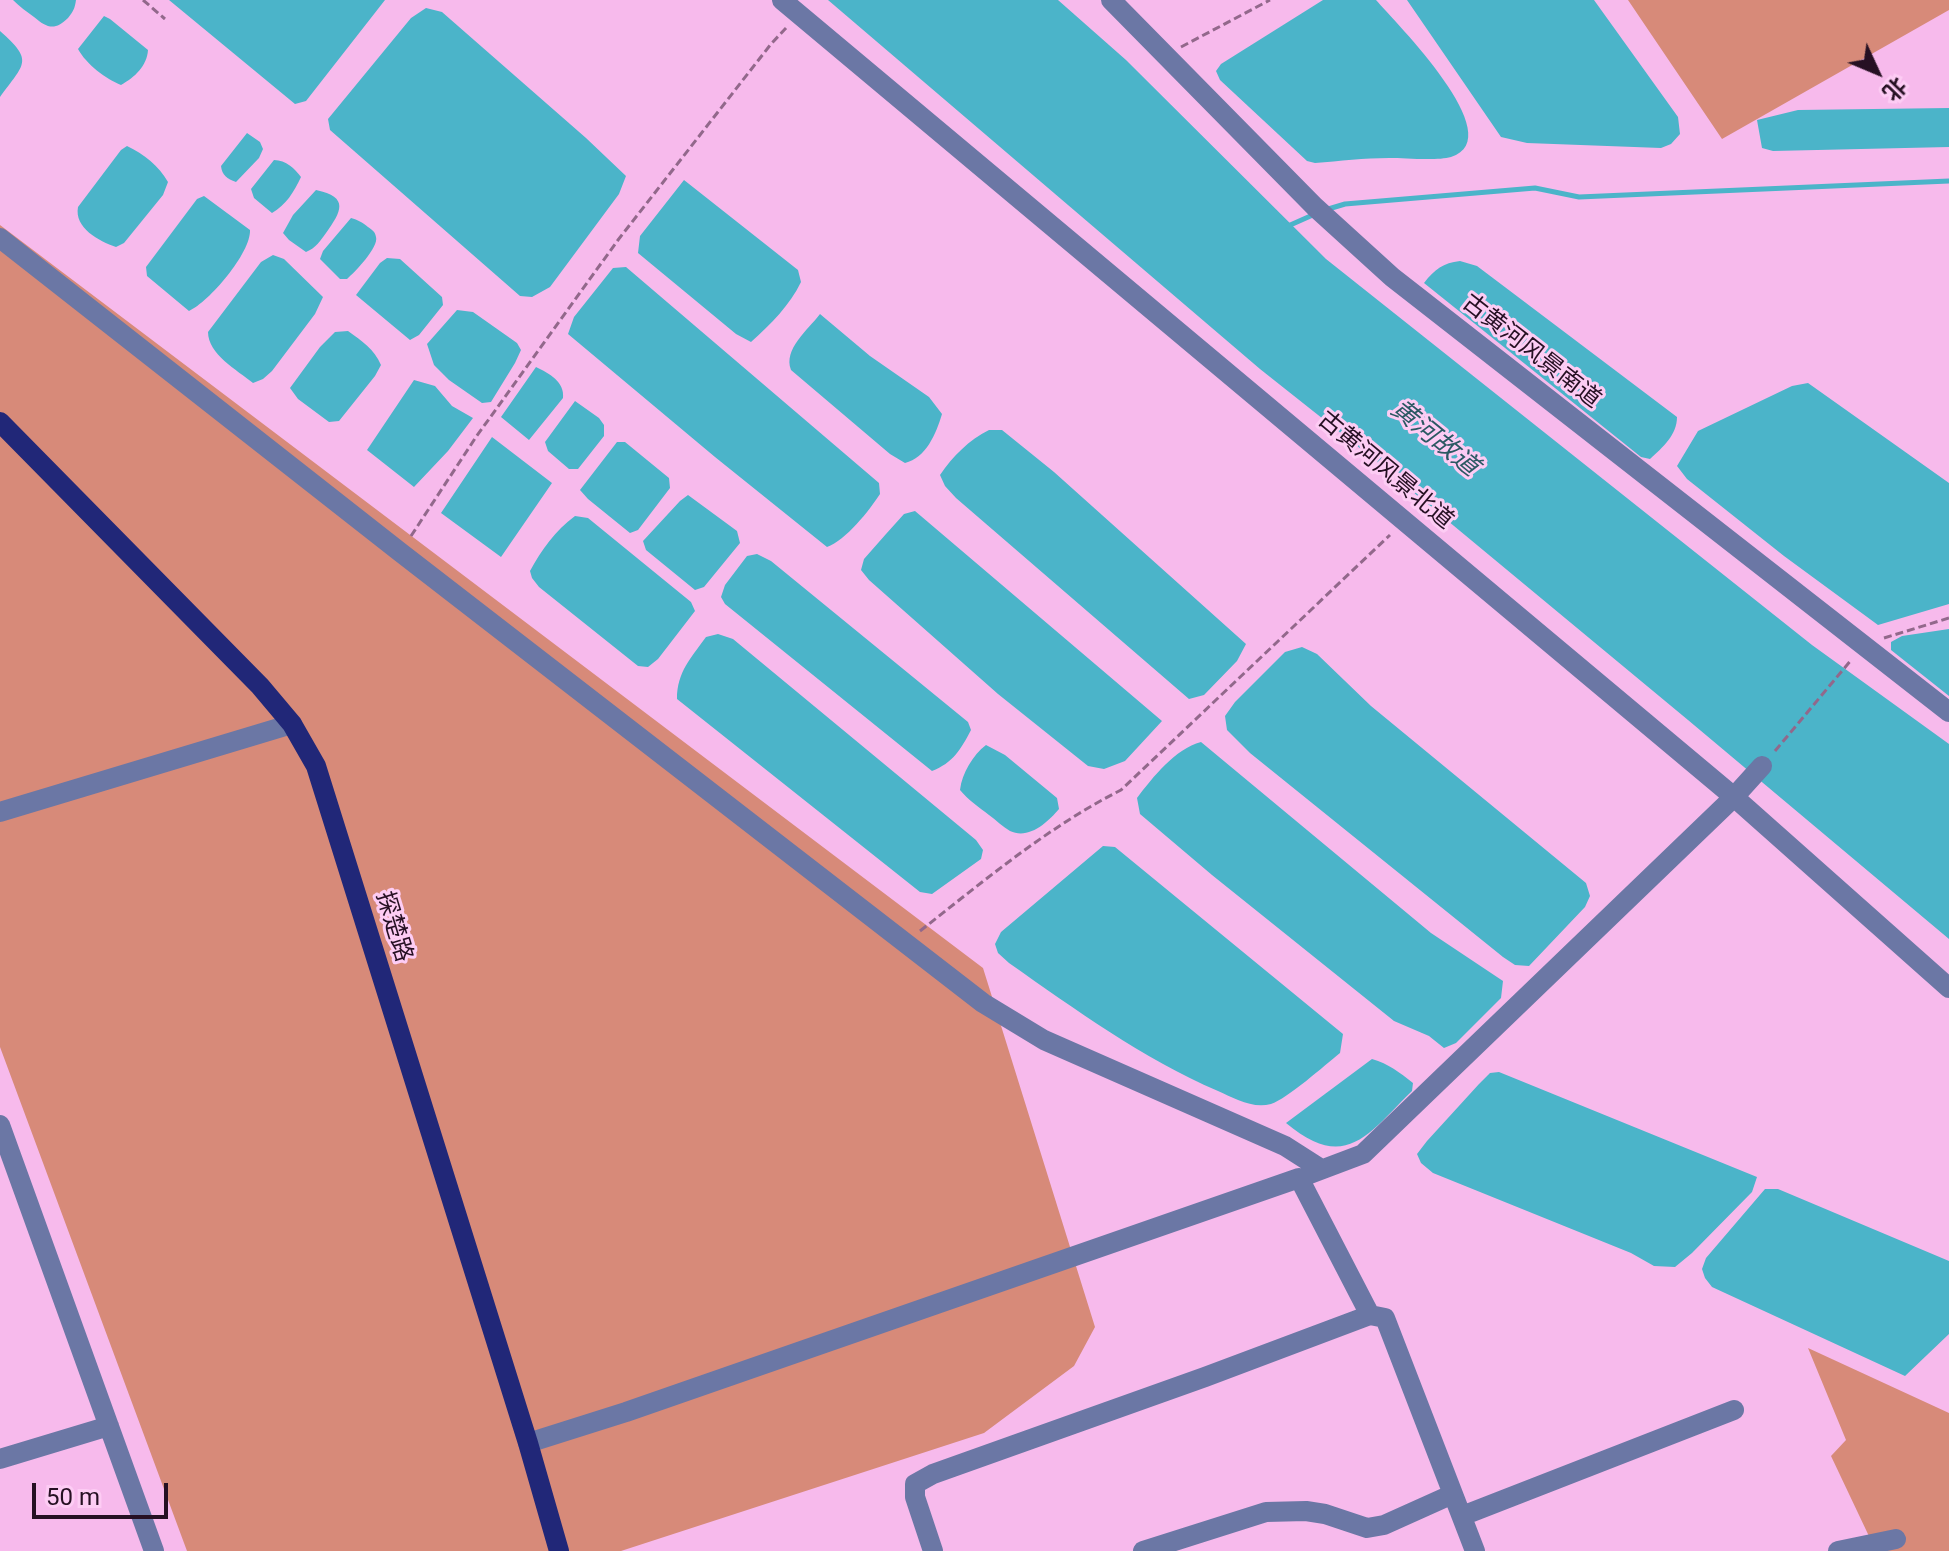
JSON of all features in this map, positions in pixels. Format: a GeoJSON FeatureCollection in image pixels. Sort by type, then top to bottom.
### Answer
{"type":"FeatureCollection","features":[{"type":"Feature","properties":{"kind":"main road","name":"探楚路"},"geometry":{"type":"LineString","coordinates":[[0,422],[260,686],[292,724],[316,766],[559,1551]]}},
{"type":"Feature","properties":{"kind":"street","name":"古黄河风景北道"},"geometry":{"type":"LineString","coordinates":[[782,0],[1734,797],[1949,988]]}},
{"type":"Feature","properties":{"kind":"street","name":"古黄河风景南道"},"geometry":{"type":"LineString","coordinates":[[1111,0],[1320,212],[1392,277],[1949,712]]}},
{"type":"Feature","properties":{"kind":"street"},"geometry":{"type":"LineString","coordinates":[[0,238],[983,1003],[1044,1040],[1285,1146],[1321,1169]]}},
{"type":"Feature","properties":{"kind":"street"},"geometry":{"type":"LineString","coordinates":[[0,812],[292,724]]}},
{"type":"Feature","properties":{"kind":"street"},"geometry":{"type":"LineString","coordinates":[[528,1443],[626,1412],[1363,1154],[1734,797],[1762,766]]}},
{"type":"Feature","properties":{"kind":"street"},"geometry":{"type":"LineString","coordinates":[[0,1125],[154,1551]]}},
{"type":"Feature","properties":{"kind":"street"},"geometry":{"type":"LineString","coordinates":[[1299,1178],[1370,1315]]}},
{"type":"Feature","properties":{"kind":"street"},"geometry":{"type":"LineString","coordinates":[[933,1551],[915,1497],[915,1484],[933,1474],[1370,1315],[1385,1318],[1475,1551]]}},
{"type":"Feature","properties":{"kind":"street"},"geometry":{"type":"LineString","coordinates":[[1462,1516],[1734,1410]]}},
{"type":"Feature","properties":{"kind":"street"},"geometry":{"type":"LineString","coordinates":[[0,1459],[109,1426]]}},
{"type":"Feature","properties":{"kind":"street"},"geometry":{"type":"LineString","coordinates":[[1143,1551],[1266,1512],[1306,1511],[1367,1528],[1384,1525],[1453,1494]]}},
{"type":"Feature","properties":{"kind":"street"},"geometry":{"type":"LineString","coordinates":[[1838,1551],[1896,1539]]}},
{"type":"Feature","properties":{"kind":"path"},"geometry":{"type":"LineString","coordinates":[[143,0],[165,19]]}},
{"type":"Feature","properties":{"kind":"path"},"geometry":{"type":"LineString","coordinates":[[1165,55],[1270,0]]}},
{"type":"Feature","properties":{"kind":"path"},"geometry":{"type":"LineString","coordinates":[[400,552],[476,437],[618,240],[771,44],[799,14]]}},
{"type":"Feature","properties":{"kind":"path"},"geometry":{"type":"LineString","coordinates":[[905,943],[1024,850],[1093,804],[1121,790],[1404,521]]}},
{"type":"Feature","properties":{"kind":"path"},"geometry":{"type":"LineString","coordinates":[[1762,766],[1865,644],[1949,618]]}},
{"type":"Feature","properties":{"kind":"shaded area"},"geometry":{"type":"Polygon","coordinates":[[[1628,0],[1949,0],[1949,10],[1722,139],[1628,0]]]}},
{"type":"Feature","properties":{"kind":"shaded area"},"geometry":{"type":"Polygon","coordinates":[[[0,225],[983,968],[1095,1327],[1074,1366],[984,1433],[621,1551],[187,1551],[0,1047],[0,225]]]}},
{"type":"Feature","properties":{"kind":"shaded area"},"geometry":{"type":"Polygon","coordinates":[[[1808,1348],[1949,1413],[1949,1551],[1876,1551],[1831,1456],[1846,1440],[1808,1348]]]}},
{"type":"Feature","properties":{"kind":"water"},"geometry":{"type":"Polygon","coordinates":[[[13,0],[76,0],[68,18],[59,25],[47,26],[13,0]]]}},
{"type":"Feature","properties":{"kind":"water"},"geometry":{"type":"Polygon","coordinates":[[[169,0],[385,0],[306,101],[295,104],[169,0]]]}},
{"type":"Feature","properties":{"kind":"water","name":"黄河故道"},"geometry":{"type":"Polygon","coordinates":[[[828,0],[1058,0],[1126,60],[1326,259],[1812,645],[1949,744],[1949,939],[1366,453],[1260,369],[828,0]]]}},
{"type":"Feature","properties":{"kind":"water"},"geometry":{"type":"Polygon","coordinates":[[[1323,0],[1376,0],[1444,80],[1468,128],[1466,146],[1445,158],[1307,161],[1220,80],[1216,71],[1221,64],[1323,0]]]}},
{"type":"Feature","properties":{"kind":"water"},"geometry":{"type":"Polygon","coordinates":[[[1407,0],[1594,0],[1678,117],[1680,134],[1671,144],[1661,148],[1527,143],[1501,137],[1407,0]]]}},
{"type":"Feature","properties":{"kind":"water"},"geometry":{"type":"Polygon","coordinates":[[[426,8],[442,12],[626,176],[619,194],[550,287],[532,297],[520,296],[330,130],[328,119],[411,18],[426,8]]]}},
{"type":"Feature","properties":{"kind":"water"},"geometry":{"type":"Polygon","coordinates":[[[104,16],[148,50],[139,70],[121,85],[97,70],[78,49],[104,16]]]}},
{"type":"Feature","properties":{"kind":"water"},"geometry":{"type":"Polygon","coordinates":[[[0,31],[18,49],[22,62],[0,97],[0,31]]]}},
{"type":"Feature","properties":{"kind":"water"},"geometry":{"type":"Polygon","coordinates":[[[1949,108],[1949,147],[1773,151],[1762,148],[1757,120],[1798,110],[1949,108]]]}},
{"type":"Feature","properties":{"kind":"water"},"geometry":{"type":"Polygon","coordinates":[[[247,133],[260,142],[263,149],[259,158],[236,182],[222,172],[221,166],[247,133]]]}},
{"type":"Feature","properties":{"kind":"water"},"geometry":{"type":"Polygon","coordinates":[[[127,146],[150,161],[168,182],[163,195],[124,243],[116,247],[95,237],[84,227],[78,207],[127,146]]]}},
{"type":"Feature","properties":{"kind":"water"},"geometry":{"type":"Polygon","coordinates":[[[274,160],[286,163],[301,177],[289,198],[272,213],[254,198],[251,189],[274,160]]]}},
{"type":"Feature","properties":{"kind":"water"},"geometry":{"type":"Polygon","coordinates":[[[684,180],[798,270],[801,282],[791,299],[751,342],[736,334],[638,253],[640,236],[684,180]]]}},
{"type":"Feature","properties":{"kind":"water"},"geometry":{"type":"Polygon","coordinates":[[[316,190],[334,197],[339,206],[336,218],[326,233],[306,252],[283,233],[293,215],[316,190]]]}},
{"type":"Feature","properties":{"kind":"water"},"geometry":{"type":"Polygon","coordinates":[[[204,196],[250,230],[244,251],[227,276],[207,298],[189,311],[147,276],[146,267],[197,199],[204,196]]]}},
{"type":"Feature","properties":{"kind":"water"},"geometry":{"type":"Polygon","coordinates":[[[351,218],[373,231],[376,241],[355,271],[347,279],[340,279],[320,259],[323,251],[351,218]]]}},
{"type":"Feature","properties":{"kind":"water"},"geometry":{"type":"Polygon","coordinates":[[[273,255],[284,259],[323,297],[315,314],[272,371],[253,383],[218,354],[209,340],[208,332],[261,262],[273,255]]]}},
{"type":"Feature","properties":{"kind":"water"},"geometry":{"type":"Polygon","coordinates":[[[387,258],[400,259],[442,297],[443,305],[419,335],[410,340],[356,295],[387,258]]]}},
{"type":"Feature","properties":{"kind":"water"},"geometry":{"type":"Polygon","coordinates":[[[1460,261],[1477,266],[1677,417],[1675,429],[1664,445],[1650,459],[1641,457],[1424,283],[1440,268],[1460,261]]]}},
{"type":"Feature","properties":{"kind":"water"},"geometry":{"type":"Polygon","coordinates":[[[626,267],[879,483],[880,494],[842,538],[827,547],[568,334],[574,317],[613,268],[626,267]]]}},
{"type":"Feature","properties":{"kind":"water"},"geometry":{"type":"Polygon","coordinates":[[[457,310],[473,312],[517,343],[521,350],[491,402],[482,403],[449,380],[434,365],[427,344],[457,310]]]}},
{"type":"Feature","properties":{"kind":"water"},"geometry":{"type":"Polygon","coordinates":[[[820,314],[870,356],[929,397],[942,414],[933,437],[919,456],[905,463],[890,454],[791,370],[789,362],[793,347],[820,314]]]}},
{"type":"Feature","properties":{"kind":"water"},"geometry":{"type":"Polygon","coordinates":[[[348,331],[371,350],[381,365],[339,421],[329,422],[298,399],[290,388],[335,332],[348,331]]]}},
{"type":"Feature","properties":{"kind":"water"},"geometry":{"type":"Polygon","coordinates":[[[536,367],[559,383],[563,398],[529,440],[501,417],[536,367]]]}},
{"type":"Feature","properties":{"kind":"water"},"geometry":{"type":"Polygon","coordinates":[[[414,380],[435,386],[452,406],[473,418],[448,451],[414,487],[367,450],[414,380]]]}},
{"type":"Feature","properties":{"kind":"water"},"geometry":{"type":"Polygon","coordinates":[[[1808,383],[1949,483],[1949,604],[1878,625],[1784,556],[1687,479],[1677,466],[1698,431],[1792,386],[1808,383]]]}},
{"type":"Feature","properties":{"kind":"water"},"geometry":{"type":"Polygon","coordinates":[[[575,401],[599,418],[604,425],[604,436],[578,469],[569,469],[548,451],[545,442],[575,401]]]}},
{"type":"Feature","properties":{"kind":"water"},"geometry":{"type":"Polygon","coordinates":[[[989,430],[1002,430],[1054,472],[1246,644],[1237,661],[1204,695],[1189,699],[945,486],[940,475],[945,468],[968,444],[989,430]]]}},
{"type":"Feature","properties":{"kind":"water"},"geometry":{"type":"Polygon","coordinates":[[[492,437],[552,483],[501,557],[441,513],[492,437]]]}},
{"type":"Feature","properties":{"kind":"water"},"geometry":{"type":"Polygon","coordinates":[[[617,442],[625,442],[669,478],[670,488],[638,530],[630,533],[580,490],[617,442]]]}},
{"type":"Feature","properties":{"kind":"water"},"geometry":{"type":"Polygon","coordinates":[[[688,495],[737,531],[740,543],[704,587],[695,590],[646,550],[643,541],[688,495]]]}},
{"type":"Feature","properties":{"kind":"water"},"geometry":{"type":"Polygon","coordinates":[[[915,511],[1162,721],[1125,761],[1104,769],[1088,766],[998,694],[869,580],[861,570],[864,559],[904,514],[915,511]]]}},
{"type":"Feature","properties":{"kind":"water"},"geometry":{"type":"Polygon","coordinates":[[[575,516],[588,518],[691,602],[695,611],[658,659],[648,667],[638,666],[539,587],[532,578],[530,571],[544,548],[575,516]]]}},
{"type":"Feature","properties":{"kind":"water"},"geometry":{"type":"Polygon","coordinates":[[[757,554],[771,561],[968,722],[971,730],[951,760],[932,771],[725,604],[721,597],[725,585],[747,556],[757,554]]]}},
{"type":"Feature","properties":{"kind":"water"},"geometry":{"type":"Polygon","coordinates":[[[1949,629],[1949,696],[1891,650],[1891,642],[1902,636],[1949,629]]]}},
{"type":"Feature","properties":{"kind":"water"},"geometry":{"type":"Polygon","coordinates":[[[718,634],[733,639],[976,840],[983,850],[981,859],[932,894],[920,892],[677,699],[679,681],[690,659],[706,637],[718,634]]]}},
{"type":"Feature","properties":{"kind":"water"},"geometry":{"type":"Polygon","coordinates":[[[1302,647],[1317,654],[1371,706],[1586,883],[1590,896],[1585,907],[1529,966],[1515,965],[1503,957],[1250,753],[1227,730],[1225,716],[1235,702],[1285,652],[1302,647]]]}},
{"type":"Feature","properties":{"kind":"water"},"geometry":{"type":"Polygon","coordinates":[[[1201,742],[1431,933],[1503,981],[1501,998],[1456,1043],[1444,1048],[1429,1036],[1394,1021],[1140,814],[1137,798],[1150,781],[1174,757],[1201,742]]]}},
{"type":"Feature","properties":{"kind":"water"},"geometry":{"type":"Polygon","coordinates":[[[986,745],[1005,755],[1057,798],[1059,809],[1038,828],[1024,833],[1010,831],[960,790],[969,765],[986,745]]]}},
{"type":"Feature","properties":{"kind":"water"},"geometry":{"type":"Polygon","coordinates":[[[1103,846],[1115,847],[1343,1034],[1340,1053],[1278,1101],[1264,1105],[1250,1104],[1163,1064],[1009,963],[998,953],[995,944],[1001,932],[1103,846]]]}},
{"type":"Feature","properties":{"kind":"water"},"geometry":{"type":"Polygon","coordinates":[[[1372,1059],[1389,1066],[1413,1083],[1412,1091],[1369,1133],[1341,1146],[1325,1145],[1307,1138],[1286,1123],[1372,1059]]]}},
{"type":"Feature","properties":{"kind":"water"},"geometry":{"type":"Polygon","coordinates":[[[1499,1072],[1757,1177],[1752,1192],[1675,1267],[1654,1266],[1631,1253],[1433,1173],[1421,1163],[1417,1154],[1490,1073],[1499,1072]]]}},
{"type":"Feature","properties":{"kind":"water"},"geometry":{"type":"Polygon","coordinates":[[[1765,1189],[1778,1189],[1949,1261],[1949,1334],[1905,1376],[1712,1287],[1702,1269],[1706,1258],[1765,1189]]]}},
{"type":"Feature","properties":{"kind":"waterway"},"geometry":{"type":"LineString","coordinates":[[1325,210],[1345,204],[1535,188],[1579,197],[1949,181]]}},
{"type":"Feature","properties":{"kind":"waterway"},"geometry":{"type":"LineString","coordinates":[[1288,226],[1315,214]]}}]}
